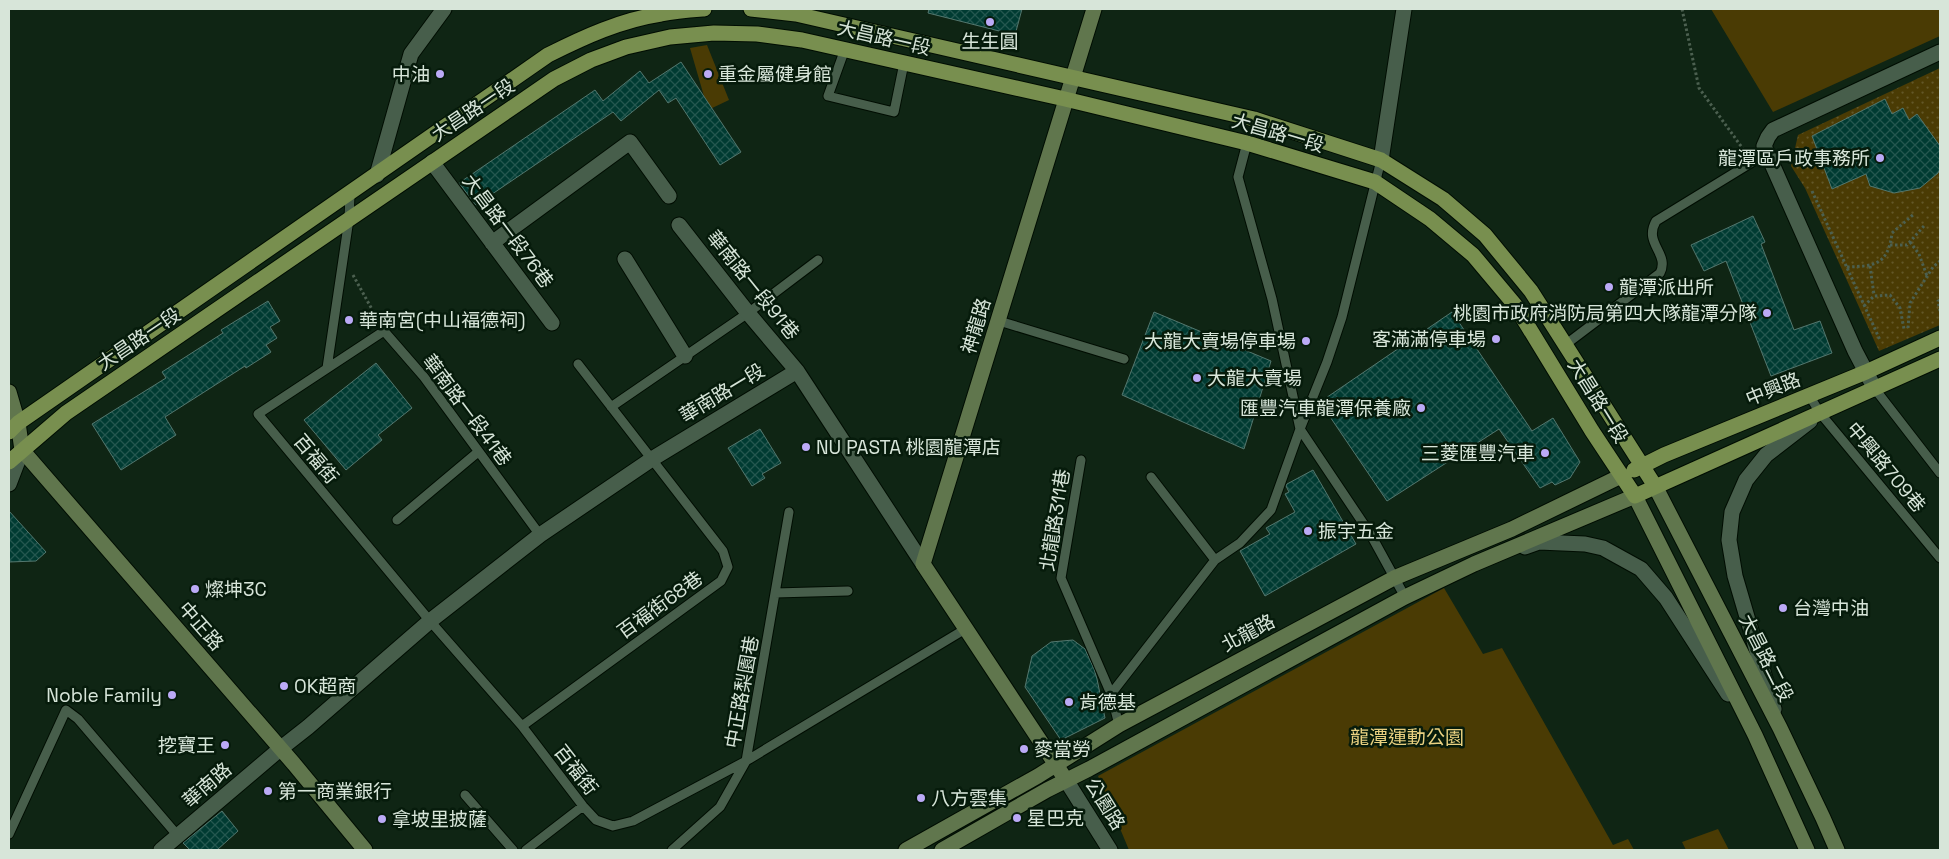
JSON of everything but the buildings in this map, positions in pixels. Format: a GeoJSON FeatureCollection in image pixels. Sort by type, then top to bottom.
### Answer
{"type":"FeatureCollection","features":[{"type":"Feature","properties":{"kind":"main road","name":"大昌路一段"},"geometry":{"type":"LineString","coordinates":[[13,428],[548,55],[584,36],[620,24],[660,14],[704,9]]}},
{"type":"Feature","properties":{"kind":"main road","name":"大昌路一段"},"geometry":{"type":"LineString","coordinates":[[751,9],[796,14],[1254,118],[1381,160],[1442,199],[1485,235],[1531,291],[1654,486]]}},
{"type":"Feature","properties":{"kind":"main road","name":"神龍路"},"geometry":{"type":"LineString","coordinates":[[923,564],[1094,9]]}},
{"type":"Feature","properties":{"kind":"main road","name":"大昌路一段"},"geometry":{"type":"LineString","coordinates":[[9,462],[16,448],[554,79],[591,60],[626,47],[670,37],[714,33],[757,34],[802,40],[1065,99],[1247,143],[1375,182],[1430,219],[1479,262],[1515,305],[1635,496]]}},
{"type":"Feature","properties":{"kind":"main road","name":"中興路"},"geometry":{"type":"LineString","coordinates":[[1622,476],[1664,455],[1866,372],[1940,338]]}},
{"type":"Feature","properties":{"kind":"main road"},"geometry":{"type":"LineString","coordinates":[[942,850],[1066,780],[1405,597],[1474,564],[1635,496],[1654,486],[1688,474],[1940,359]]}},
{"type":"Feature","properties":{"kind":"main road"},"geometry":{"type":"LineString","coordinates":[[9,392],[16,448]]}},
{"type":"Feature","properties":{"kind":"main road","name":"中正路"},"geometry":{"type":"LineString","coordinates":[[16,448],[294,764],[365,850]]}},
{"type":"Feature","properties":{"kind":"main road","name":"北龍路"},"geometry":{"type":"LineString","coordinates":[[906,850],[1038,776],[1119,725],[1394,578],[1512,529],[1622,476]]}},
{"type":"Feature","properties":{"kind":"main road","name":"大昌路二段"},"geometry":{"type":"LineString","coordinates":[[1654,486],[1780,728],[1837,850]]}},
{"type":"Feature","properties":{"kind":"main road"},"geometry":{"type":"LineString","coordinates":[[1635,496],[1754,734],[1808,850]]}},
{"type":"Feature","properties":{"kind":"main road"},"geometry":{"type":"LineString","coordinates":[[923,564],[1066,780]]}},
{"type":"Feature","properties":{"kind":"street"},"geometry":{"type":"LineString","coordinates":[[377,175],[411,54],[444,9]]}},
{"type":"Feature","properties":{"kind":"street"},"geometry":{"type":"LineString","coordinates":[[1381,160],[1404,9]]}},
{"type":"Feature","properties":{"kind":"street"},"geometry":{"type":"LineString","coordinates":[[1874,389],[1764,146],[1773,130],[1940,52]]}},
{"type":"Feature","properties":{"kind":"street"},"geometry":{"type":"LineString","coordinates":[[492,243],[630,142],[669,196]]}},
{"type":"Feature","properties":{"kind":"street","name":"大昌路一段76巷"},"geometry":{"type":"LineString","coordinates":[[432,162],[552,323]]}},
{"type":"Feature","properties":{"kind":"street","name":"華南路一段91巷"},"geometry":{"type":"LineString","coordinates":[[679,225],[748,313],[798,370]]}},
{"type":"Feature","properties":{"kind":"street"},"geometry":{"type":"LineString","coordinates":[[625,259],[685,356]]}},
{"type":"Feature","properties":{"kind":"street"},"geometry":{"type":"LineString","coordinates":[[798,370],[923,564]]}},
{"type":"Feature","properties":{"kind":"street","name":"華南路一段"},"geometry":{"type":"LineString","coordinates":[[280,749],[430,621],[540,535],[652,459],[798,370]]}},
{"type":"Feature","properties":{"kind":"street"},"geometry":{"type":"LineString","coordinates":[[1780,728],[1735,576],[1729,540],[1732,512],[1746,480],[1766,455],[1820,413]]}},
{"type":"Feature","properties":{"kind":"street"},"geometry":{"type":"LineString","coordinates":[[9,484],[16,448]]}},
{"type":"Feature","properties":{"kind":"street"},"geometry":{"type":"LineString","coordinates":[[1474,564],[1539,542],[1585,544],[1603,548],[1641,569],[1666,598],[1754,734]]}},
{"type":"Feature","properties":{"kind":"street","name":"華南路"},"geometry":{"type":"LineString","coordinates":[[160,850],[280,749]]}},
{"type":"Feature","properties":{"kind":"street","name":"公園路"},"geometry":{"type":"LineString","coordinates":[[1066,780],[1110,850]]}},
{"type":"Feature","properties":{"kind":"lane"},"geometry":{"type":"LineString","coordinates":[[845,50],[828,96],[894,112],[904,63]]}},
{"type":"Feature","properties":{"kind":"lane"},"geometry":{"type":"LineString","coordinates":[[1247,143],[1238,177],[1272,299],[1300,428],[1370,536],[1405,597]]}},
{"type":"Feature","properties":{"kind":"lane"},"geometry":{"type":"LineString","coordinates":[[1565,345],[1660,273],[1662,259],[1653,242],[1651,233],[1656,221],[1767,153]]}},
{"type":"Feature","properties":{"kind":"lane"},"geometry":{"type":"LineString","coordinates":[[1111,694],[1216,560],[1240,543],[1271,510],[1342,317],[1381,160]]}},
{"type":"Feature","properties":{"kind":"lane"},"geometry":{"type":"LineString","coordinates":[[327,368],[349,219],[350,194]]}},
{"type":"Feature","properties":{"kind":"lane"},"geometry":{"type":"LineString","coordinates":[[611,407],[748,313],[818,260]]}},
{"type":"Feature","properties":{"kind":"lane"},"geometry":{"type":"LineString","coordinates":[[999,321],[1124,359]]}},
{"type":"Feature","properties":{"kind":"lane"},"geometry":{"type":"LineString","coordinates":[[327,368],[384,331]]}},
{"type":"Feature","properties":{"kind":"lane","name":"華南路一段41巷"},"geometry":{"type":"LineString","coordinates":[[384,331],[424,377],[540,535]]}},
{"type":"Feature","properties":{"kind":"lane","name":"百福街68巷"},"geometry":{"type":"LineString","coordinates":[[522,726],[721,581],[728,567],[723,551],[578,364]]}},
{"type":"Feature","properties":{"kind":"lane","name":"百福街"},"geometry":{"type":"LineString","coordinates":[[327,368],[258,414],[430,621],[522,726],[583,806],[596,820],[613,826],[633,821],[746,761],[967,628]]}},
{"type":"Feature","properties":{"kind":"lane"},"geometry":{"type":"LineString","coordinates":[[1874,389],[1940,473]]}},
{"type":"Feature","properties":{"kind":"lane","name":"中興路709巷"},"geometry":{"type":"LineString","coordinates":[[1809,395],[1820,413],[1940,558]]}},
{"type":"Feature","properties":{"kind":"lane"},"geometry":{"type":"LineString","coordinates":[[397,520],[478,452]]}},
{"type":"Feature","properties":{"kind":"lane","name":"北龍路311巷"},"geometry":{"type":"LineString","coordinates":[[1081,460],[1061,578],[1111,694],[1119,725]]}},
{"type":"Feature","properties":{"kind":"lane"},"geometry":{"type":"LineString","coordinates":[[1151,477],[1216,560]]}},
{"type":"Feature","properties":{"kind":"lane","name":"中正路梨園巷"},"geometry":{"type":"LineString","coordinates":[[672,850],[720,807],[746,761],[789,512]]}},
{"type":"Feature","properties":{"kind":"lane"},"geometry":{"type":"LineString","coordinates":[[775,593],[848,591]]}},
{"type":"Feature","properties":{"kind":"lane"},"geometry":{"type":"LineString","coordinates":[[9,834],[66,710],[78,720],[178,836]]}},
{"type":"Feature","properties":{"kind":"lane"},"geometry":{"type":"LineString","coordinates":[[465,795],[513,850]]}},
{"type":"Feature","properties":{"kind":"lane"},"geometry":{"type":"LineString","coordinates":[[526,850],[583,806]]}},
{"type":"Feature","properties":{"kind":"path"},"geometry":{"type":"LineString","coordinates":[[1682,9],[1700,88],[1752,162]]}},
{"type":"Feature","properties":{"kind":"path"},"geometry":{"type":"LineString","coordinates":[[1812,191],[1880,340]]}},
{"type":"Feature","properties":{"kind":"path"},"geometry":{"type":"LineString","coordinates":[[1846,267],[1870,266],[1884,259],[1890,245],[1892,233],[1914,214]]}},
{"type":"Feature","properties":{"kind":"path"},"geometry":{"type":"LineString","coordinates":[[1890,245],[1907,245],[1924,226]]}},
{"type":"Feature","properties":{"kind":"path"},"geometry":{"type":"LineString","coordinates":[[1910,242],[1919,254],[1927,276]]}},
{"type":"Feature","properties":{"kind":"path"},"geometry":{"type":"LineString","coordinates":[[343,258],[384,331]]}},
{"type":"Feature","properties":{"kind":"path"},"geometry":{"type":"LineString","coordinates":[[1864,306],[1874,296],[1890,295],[1900,308],[1906,328],[1910,303],[1932,267],[1940,261]]}},
{"type":"Feature","properties":{"kind":"path"},"geometry":{"type":"LineString","coordinates":[[1870,266],[1874,296]]}},
{"type":"Feature","properties":{"kind":"path"},"geometry":{"type":"LineString","coordinates":[[1940,300],[1938,302],[1940,312]]}},
{"type":"Feature","properties":{"kind":"green space"},"geometry":{"type":"Polygon","coordinates":[[[1711,9],[1940,9],[1940,36],[1773,112],[1711,9]]]}},
{"type":"Feature","properties":{"kind":"green space","name":"重金屬健身館"},"geometry":{"type":"Polygon","coordinates":[[[707,45],[729,100],[708,110],[690,48],[707,45]]]}},
{"type":"Feature","properties":{"kind":"green space"},"geometry":{"type":"Polygon","coordinates":[[[1940,68],[1940,325],[1879,351],[1805,188],[1791,166],[1798,135],[1940,68]]]}},
{"type":"Feature","properties":{"kind":"green space","name":"龍潭運動公園"},"geometry":{"type":"Polygon","coordinates":[[[1444,588],[1483,654],[1502,648],[1613,845],[1628,839],[1634,850],[1129,850],[1098,776],[1444,588]]]}},
{"type":"Feature","properties":{"kind":"green space"},"geometry":{"type":"Polygon","coordinates":[[[1718,829],[1729,850],[1686,850],[1682,842],[1718,829]]]}},
{"type":"Feature","properties":{"kind":"place","name":"生生圓"},"geometry":{"type":"Point","coordinates":[990,22]}},
{"type":"Feature","properties":{"kind":"place","name":"中油"},"geometry":{"type":"Point","coordinates":[440,74]}},
{"type":"Feature","properties":{"kind":"place","name":"重金屬健身館"},"geometry":{"type":"Point","coordinates":[708,74]}},
{"type":"Feature","properties":{"kind":"place","name":"龍潭區戶政事務所"},"geometry":{"type":"Point","coordinates":[1880,158]}},
{"type":"Feature","properties":{"kind":"place","name":"龍潭派出所"},"geometry":{"type":"Point","coordinates":[1609,287]}},
{"type":"Feature","properties":{"kind":"place","name":"桃園市政府消防局第四大隊龍潭分隊"},"geometry":{"type":"Point","coordinates":[1767,313]}},
{"type":"Feature","properties":{"kind":"place","name":"華南宮(中山福德祠)"},"geometry":{"type":"Point","coordinates":[349,320]}},
{"type":"Feature","properties":{"kind":"place","name":"客滿滿停車場"},"geometry":{"type":"Point","coordinates":[1496,339]}},
{"type":"Feature","properties":{"kind":"place","name":"大龍大賣場停車場"},"geometry":{"type":"Point","coordinates":[1306,341]}},
{"type":"Feature","properties":{"kind":"place","name":"大龍大賣場"},"geometry":{"type":"Point","coordinates":[1197,378]}},
{"type":"Feature","properties":{"kind":"place","name":"匯豐汽車龍潭保養廠"},"geometry":{"type":"Point","coordinates":[1421,408]}},
{"type":"Feature","properties":{"kind":"place","name":"NU PASTA 桃園龍潭店"},"geometry":{"type":"Point","coordinates":[806,447]}},
{"type":"Feature","properties":{"kind":"place","name":"三菱匯豐汽車"},"geometry":{"type":"Point","coordinates":[1545,453]}},
{"type":"Feature","properties":{"kind":"place","name":"振宇五金"},"geometry":{"type":"Point","coordinates":[1308,531]}},
{"type":"Feature","properties":{"kind":"place","name":"燦坤3C"},"geometry":{"type":"Point","coordinates":[195,589]}},
{"type":"Feature","properties":{"kind":"place","name":"台灣中油"},"geometry":{"type":"Point","coordinates":[1783,608]}},
{"type":"Feature","properties":{"kind":"place","name":"OK超商"},"geometry":{"type":"Point","coordinates":[284,686]}},
{"type":"Feature","properties":{"kind":"place","name":"Noble Family"},"geometry":{"type":"Point","coordinates":[172,695]}},
{"type":"Feature","properties":{"kind":"place","name":"肯德基"},"geometry":{"type":"Point","coordinates":[1069,702]}},
{"type":"Feature","properties":{"kind":"place","name":"挖寶王"},"geometry":{"type":"Point","coordinates":[225,745]}},
{"type":"Feature","properties":{"kind":"place","name":"麥當勞"},"geometry":{"type":"Point","coordinates":[1024,749]}},
{"type":"Feature","properties":{"kind":"place","name":"第一商業銀行"},"geometry":{"type":"Point","coordinates":[268,791]}},
{"type":"Feature","properties":{"kind":"place","name":"八方雲集"},"geometry":{"type":"Point","coordinates":[921,798]}},
{"type":"Feature","properties":{"kind":"place","name":"星巴克"},"geometry":{"type":"Point","coordinates":[1017,818]}},
{"type":"Feature","properties":{"kind":"place","name":"拿坡里披薩"},"geometry":{"type":"Point","coordinates":[382,819]}}]}
